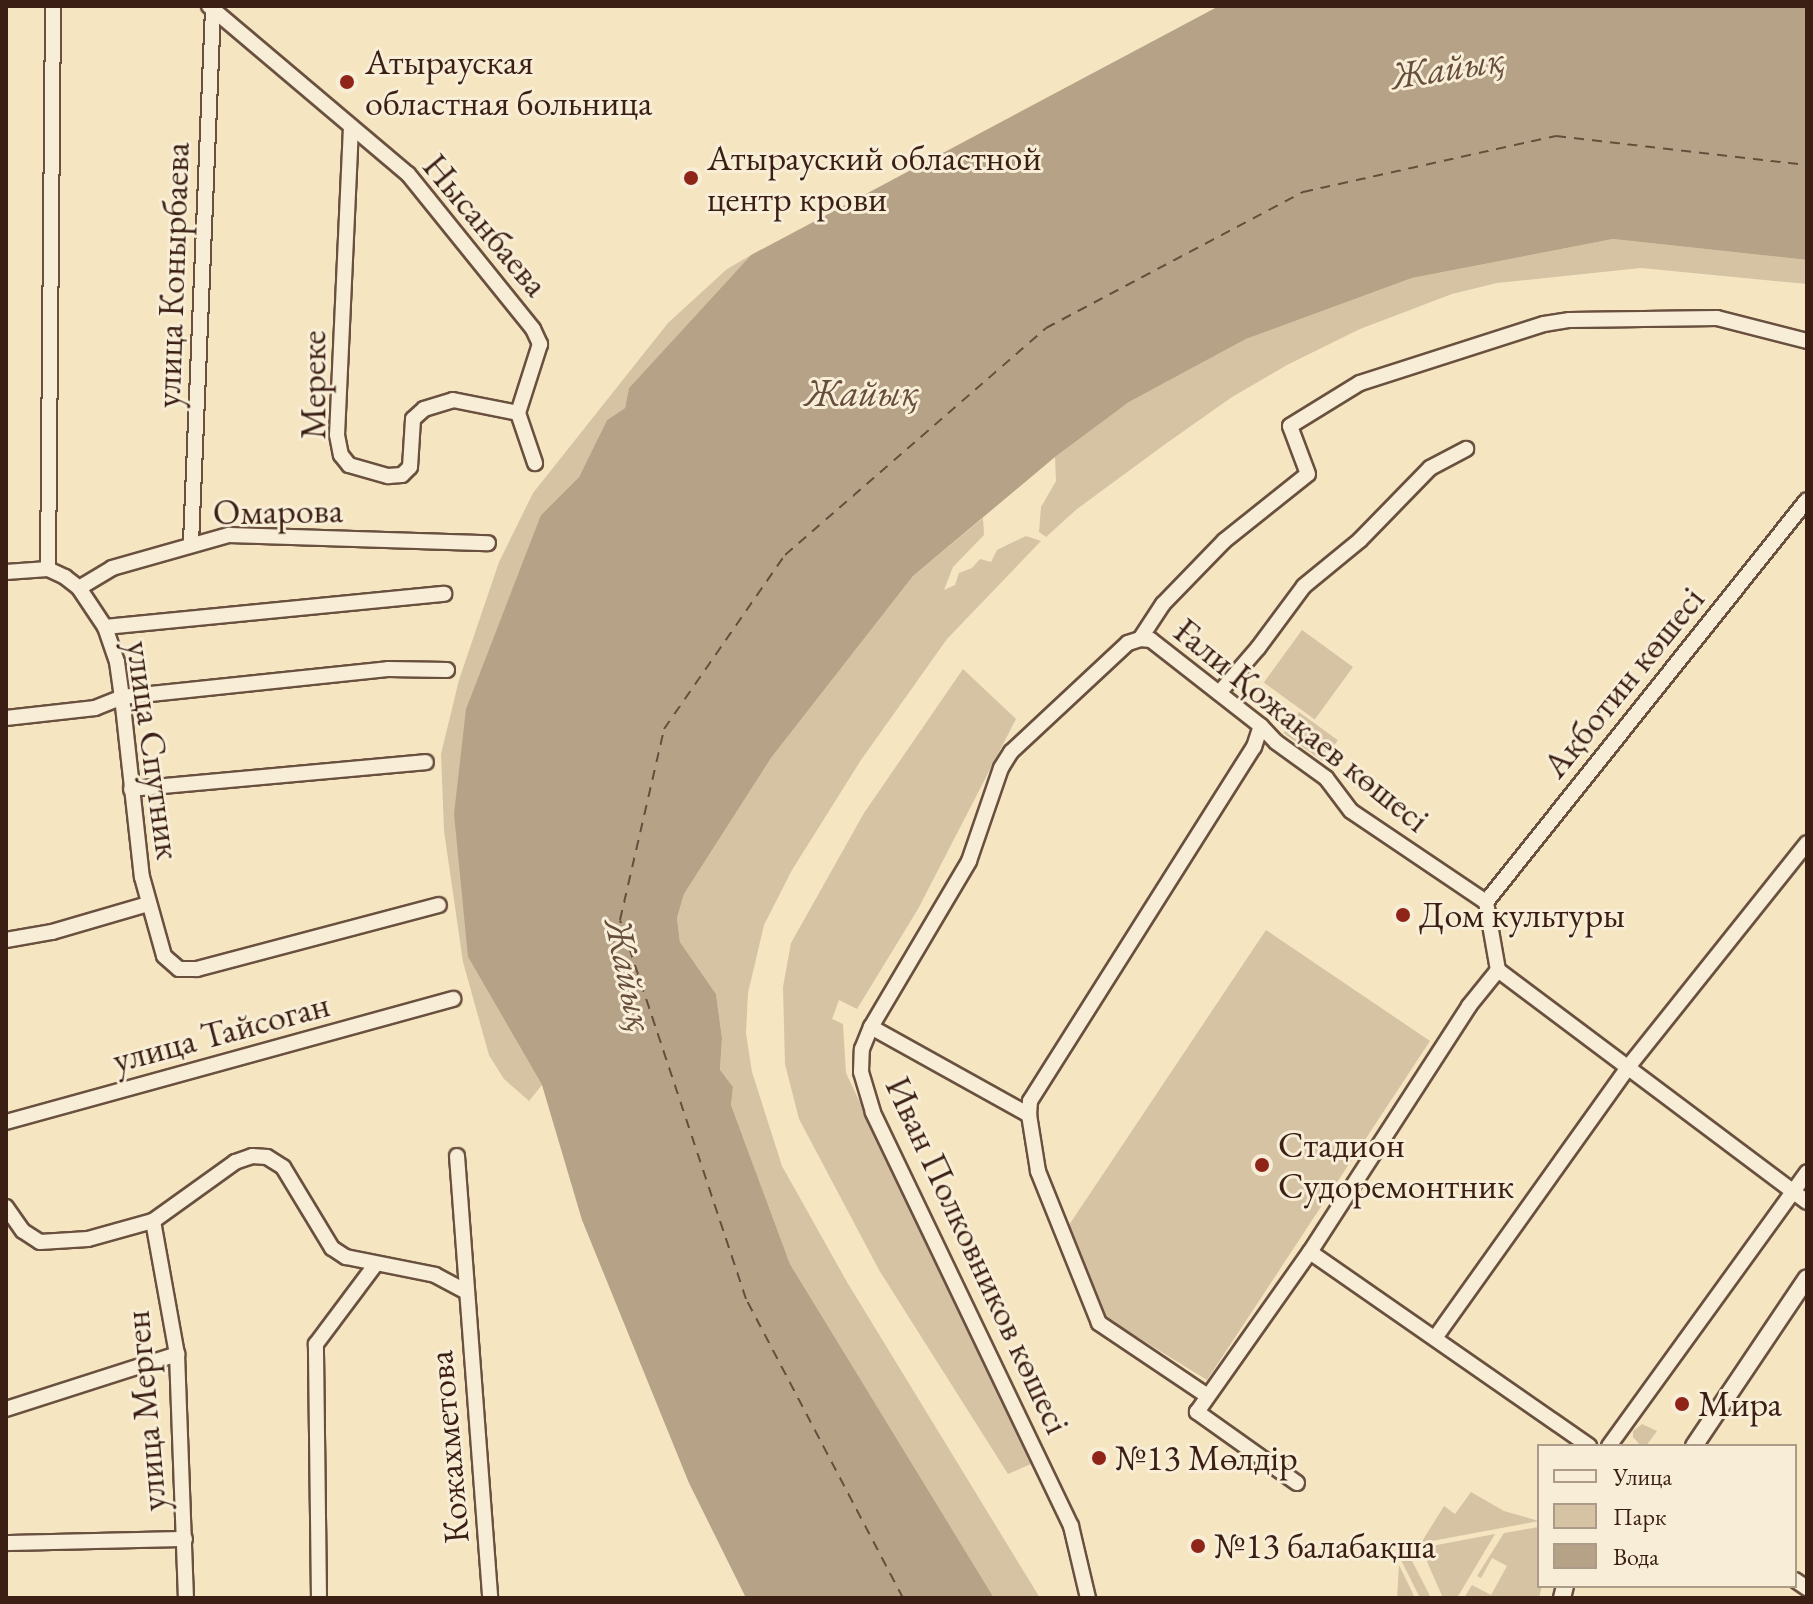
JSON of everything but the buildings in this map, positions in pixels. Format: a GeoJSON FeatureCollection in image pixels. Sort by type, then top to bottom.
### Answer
{"type":"FeatureCollection","features":[{"type":"Feature","properties":{"kind":"street"},"geometry":{"type":"LineString","coordinates":[[6,572],[48,569],[53,6]]}},
{"type":"Feature","properties":{"kind":"street","name":"Нысанбаева"},"geometry":{"type":"LineString","coordinates":[[211,8],[408,174],[533,329],[540,344],[523,389],[518,413]]}},
{"type":"Feature","properties":{"kind":"street","name":"улица Конырбаева"},"geometry":{"type":"LineString","coordinates":[[191,543],[211,8]]}},
{"type":"Feature","properties":{"kind":"street","name":"Мереке"},"geometry":{"type":"LineString","coordinates":[[351,127],[337,435],[341,455],[349,465],[388,476],[402,475],[410,467],[413,419],[424,409],[453,400],[518,413]]}},
{"type":"Feature","properties":{"kind":"street"},"geometry":{"type":"LineString","coordinates":[[1140,639],[1163,604],[1224,541],[1308,474],[1290,426],[1360,383],[1544,324],[1570,320],[1717,318],[1807,341]]}},
{"type":"Feature","properties":{"kind":"street"},"geometry":{"type":"LineString","coordinates":[[518,413],[535,463]]}},
{"type":"Feature","properties":{"kind":"street"},"geometry":{"type":"LineString","coordinates":[[1219,693],[1258,648],[1304,586],[1360,540],[1430,468],[1466,449]]}},
{"type":"Feature","properties":{"kind":"street","name":"Ақботин көшесі"},"geometry":{"type":"LineString","coordinates":[[1486,902],[1807,500]]}},
{"type":"Feature","properties":{"kind":"street","name":"Омарова"},"geometry":{"type":"LineString","coordinates":[[79,588],[112,568],[191,543],[229,535],[488,543]]}},
{"type":"Feature","properties":{"kind":"street","name":"улица Спутник"},"geometry":{"type":"LineString","coordinates":[[48,569],[79,588],[105,627],[117,662],[148,904]]}},
{"type":"Feature","properties":{"kind":"street"},"geometry":{"type":"LineString","coordinates":[[105,627],[444,594]]}},
{"type":"Feature","properties":{"kind":"street","name":"Ғали Қожақаев көшесі"},"geometry":{"type":"LineString","coordinates":[[1140,639],[1151,640],[1261,726],[1276,742],[1326,778],[1351,811],[1486,902]]}},
{"type":"Feature","properties":{"kind":"street","name":"Иван Полковников көшесі"},"geometry":{"type":"LineString","coordinates":[[1088,1598],[1071,1526],[873,1112],[861,1072],[862,1049],[871,1027],[969,861],[1001,768],[1011,752],[1128,643],[1140,639]]}},
{"type":"Feature","properties":{"kind":"street"},"geometry":{"type":"LineString","coordinates":[[6,718],[95,708],[122,697],[388,669],[447,670]]}},
{"type":"Feature","properties":{"kind":"street"},"geometry":{"type":"LineString","coordinates":[[1206,1395],[1099,1323],[1038,1171],[1029,1115],[1030,1101],[1254,747],[1261,726]]}},
{"type":"Feature","properties":{"kind":"street"},"geometry":{"type":"LineString","coordinates":[[131,789],[426,762]]}},
{"type":"Feature","properties":{"kind":"street"},"geometry":{"type":"LineString","coordinates":[[1435,1338],[1629,1066],[1807,843]]}},
{"type":"Feature","properties":{"kind":"street"},"geometry":{"type":"LineString","coordinates":[[1486,902],[1498,970],[1807,1202]]}},
{"type":"Feature","properties":{"kind":"street"},"geometry":{"type":"LineString","coordinates":[[6,940],[52,932],[148,904]]}},
{"type":"Feature","properties":{"kind":"street","name":"улица Тайсоган"},"geometry":{"type":"LineString","coordinates":[[148,904],[164,956],[179,969],[197,969],[439,905]]}},
{"type":"Feature","properties":{"kind":"street"},"geometry":{"type":"LineString","coordinates":[[1297,1483],[1197,1412],[1206,1395],[1310,1252],[1469,1006],[1498,970]]}},
{"type":"Feature","properties":{"kind":"street","name":"улица Тайсоган"},"geometry":{"type":"LineString","coordinates":[[6,1122],[453,999]]}},
{"type":"Feature","properties":{"kind":"street","name":"Иван Полковников көшесі"},"geometry":{"type":"LineString","coordinates":[[871,1027],[1029,1115]]}},
{"type":"Feature","properties":{"kind":"street"},"geometry":{"type":"LineString","coordinates":[[6,1207],[23,1231],[40,1242],[88,1239],[153,1221],[235,1162],[252,1156],[267,1157],[283,1167],[332,1248],[346,1257],[375,1265],[408,1267],[435,1275],[465,1291]]}},
{"type":"Feature","properties":{"kind":"street","name":"Кожахметова"},"geometry":{"type":"LineString","coordinates":[[457,1156],[490,1598]]}},
{"type":"Feature","properties":{"kind":"street"},"geometry":{"type":"LineString","coordinates":[[1610,1444],[1807,1172]]}},
{"type":"Feature","properties":{"kind":"street","name":"улица Мерген"},"geometry":{"type":"LineString","coordinates":[[153,1221],[177,1354],[186,1598]]}},
{"type":"Feature","properties":{"kind":"street"},"geometry":{"type":"LineString","coordinates":[[1310,1252],[1586,1444]]}},
{"type":"Feature","properties":{"kind":"street"},"geometry":{"type":"LineString","coordinates":[[319,1598],[316,1344],[375,1265]]}},
{"type":"Feature","properties":{"kind":"street"},"geometry":{"type":"LineString","coordinates":[[1695,1444],[1807,1278]]}},
{"type":"Feature","properties":{"kind":"street"},"geometry":{"type":"LineString","coordinates":[[6,1409],[177,1354]]}},
{"type":"Feature","properties":{"kind":"street"},"geometry":{"type":"LineString","coordinates":[[6,1543],[185,1539]]}},
{"type":"Feature","properties":{"kind":"green space"},"geometry":{"type":"Polygon","coordinates":[[[1613,239],[1807,260],[1807,284],[1641,268],[1497,283],[1452,294],[1360,329],[1287,365],[1232,397],[1164,445],[1077,509],[1046,537],[1039,532],[1041,507],[1056,481],[1055,457],[1129,402],[1246,339],[1412,278],[1613,239]]]}},
{"type":"Feature","properties":{"kind":"green space"},"geometry":{"type":"Polygon","coordinates":[[[751,255],[629,388],[625,408],[607,420],[579,477],[541,515],[468,957],[542,1085],[529,1101],[504,1079],[489,1055],[463,962],[444,831],[441,754],[459,680],[499,562],[533,493],[668,323],[727,269],[751,255]]]}},
{"type":"Feature","properties":{"kind":"green space"},"geometry":{"type":"Polygon","coordinates":[[[983,518],[984,535],[953,567],[944,590],[955,585],[959,573],[972,568],[980,559],[991,562],[997,550],[1026,536],[1041,541],[947,639],[861,760],[792,870],[764,925],[748,993],[746,1033],[752,1072],[782,1166],[847,1282],[1040,1598],[994,1598],[790,1264],[731,1105],[733,1087],[720,1071],[722,1038],[716,994],[680,942],[677,918],[684,894],[771,758],[913,576],[983,518]]]}},
{"type":"Feature","properties":{"kind":"green space"},"geometry":{"type":"Polygon","coordinates":[[[1302,630],[1353,667],[1315,720],[1264,683],[1302,630]]]}},
{"type":"Feature","properties":{"kind":"green space"},"geometry":{"type":"Polygon","coordinates":[[[963,669],[1016,719],[918,909],[857,1009],[839,1000],[832,1019],[843,1024],[846,1073],[1031,1464],[1008,1474],[879,1270],[799,1119],[785,1064],[783,987],[791,943],[864,813],[963,669]]]}},
{"type":"Feature","properties":{"kind":"green space"},"geometry":{"type":"Polygon","coordinates":[[[1299,712],[1338,740],[1323,761],[1284,733],[1299,712]]]}},
{"type":"Feature","properties":{"kind":"green space","name":"Стадион Судоремонтник"},"geometry":{"type":"Polygon","coordinates":[[[1266,930],[1430,1041],[1207,1380],[1103,1316],[1067,1228],[1266,930]]]}},
{"type":"Feature","properties":{"kind":"green space"},"geometry":{"type":"Polygon","coordinates":[[[1642,1424],[1657,1431],[1647,1444],[1639,1444],[1633,1437],[1633,1431],[1642,1424]]]}},
{"type":"Feature","properties":{"kind":"green space"},"geometry":{"type":"Polygon","coordinates":[[[1471,1492],[1504,1511],[1537,1521],[1421,1543],[1444,1506],[1455,1514],[1471,1492]]]}},
{"type":"Feature","properties":{"kind":"green space"},"geometry":{"type":"Polygon","coordinates":[[[1537,1527],[1537,1588],[1542,1588],[1539,1598],[1464,1598],[1472,1585],[1491,1595],[1507,1566],[1492,1558],[1481,1578],[1477,1576],[1504,1533],[1537,1527]]]}},
{"type":"Feature","properties":{"kind":"green space"},"geometry":{"type":"Polygon","coordinates":[[[1495,1534],[1457,1598],[1443,1598],[1421,1548],[1495,1534]]]}},
{"type":"Feature","properties":{"kind":"green space"},"geometry":{"type":"Polygon","coordinates":[[[1408,1553],[1431,1598],[1420,1598],[1399,1556],[1408,1553]]]}},
{"type":"Feature","properties":{"kind":"green space"},"geometry":{"type":"Polygon","coordinates":[[[1399,1565],[1415,1598],[1397,1598],[1399,1565]]]}},
{"type":"Feature","properties":{"kind":"water","name":"Жайық"},"geometry":{"type":"Polygon","coordinates":[[[1219,6],[1807,6],[1807,260],[1613,239],[1412,278],[1246,339],[1129,402],[1055,457],[913,576],[771,758],[684,894],[677,918],[680,942],[716,994],[722,1038],[720,1070],[733,1087],[731,1105],[790,1264],[994,1598],[746,1598],[689,1483],[582,1220],[542,1085],[468,957],[454,814],[466,709],[541,515],[579,477],[607,420],[625,408],[629,388],[751,255],[1219,6]]]}},
{"type":"Feature","properties":{"kind":"ferry route"},"geometry":{"type":"LineString","coordinates":[[903,1598],[746,1299],[620,920],[664,729],[785,555],[1046,328],[1303,192],[1556,136],[1807,165]]}},
{"type":"Feature","properties":{"kind":"place","name":"Атырауская областная больница"},"geometry":{"type":"Point","coordinates":[347,82]}},
{"type":"Feature","properties":{"kind":"place","name":"Атырауский областной центр крови"},"geometry":{"type":"Point","coordinates":[691,178]}},
{"type":"Feature","properties":{"kind":"place","name":"Дом культуры"},"geometry":{"type":"Point","coordinates":[1403,915]}},
{"type":"Feature","properties":{"kind":"place","name":"Стадион Судоремонтник"},"geometry":{"type":"Point","coordinates":[1262,1165]}},
{"type":"Feature","properties":{"kind":"place","name":"Мира"},"geometry":{"type":"Point","coordinates":[1682,1404]}},
{"type":"Feature","properties":{"kind":"place","name":"№13 Мөлдiр"},"geometry":{"type":"Point","coordinates":[1099,1458]}},
{"type":"Feature","properties":{"kind":"place","name":"№13 балабақша"},"geometry":{"type":"Point","coordinates":[1198,1546]}}]}
